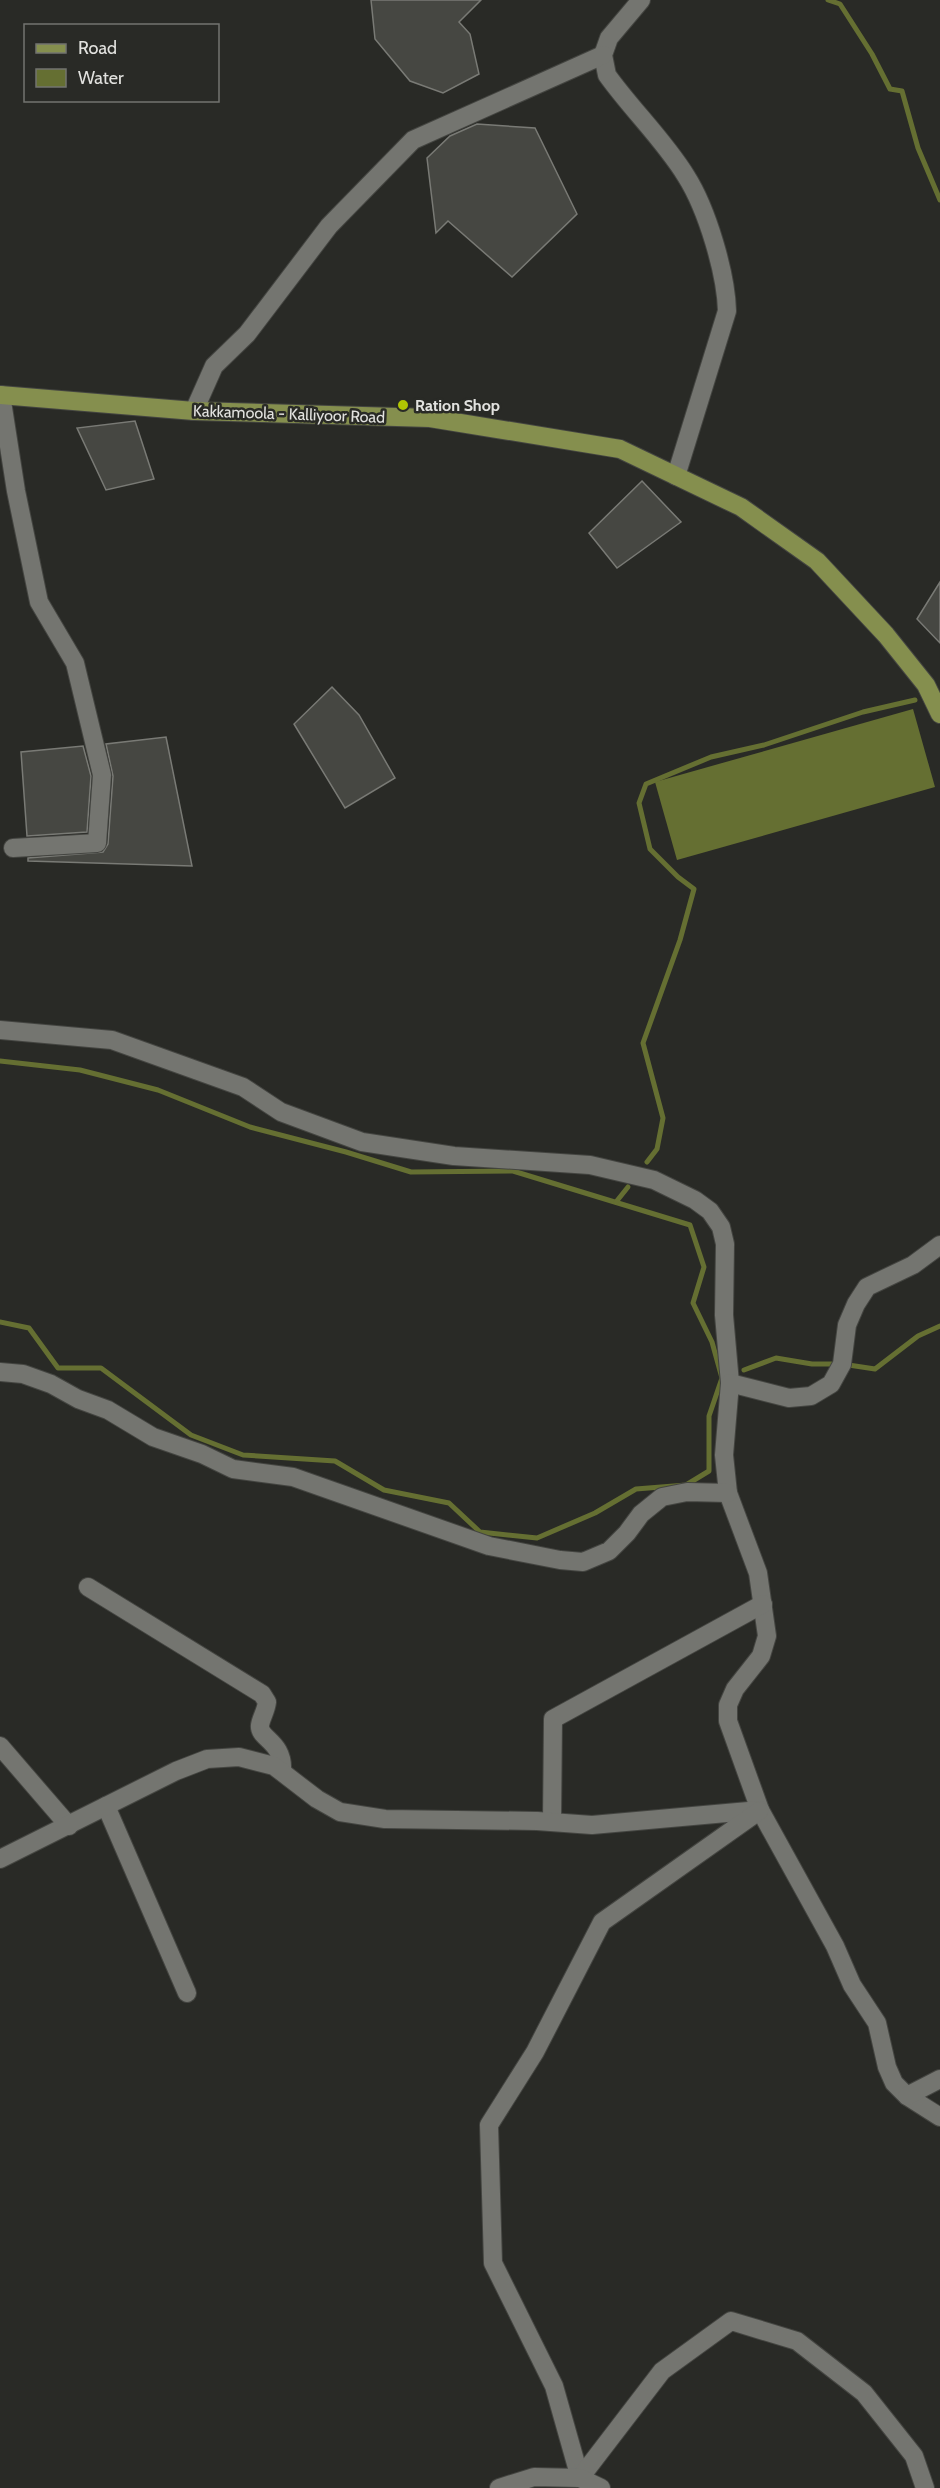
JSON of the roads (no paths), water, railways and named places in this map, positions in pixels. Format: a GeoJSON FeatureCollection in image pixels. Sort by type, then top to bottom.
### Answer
{"type":"FeatureCollection","features":[{"type":"Feature","properties":{"kind":"main road","name":"Kakkamoola - Kalliyoor Road"},"geometry":{"type":"LineString","coordinates":[[0,395],[194,411],[430,418],[620,449],[741,507],[817,561],[886,635],[926,685],[940,714]]}},
{"type":"Feature","properties":{"kind":"street"},"geometry":{"type":"LineString","coordinates":[[641,0],[609,38],[603,55],[608,75],[687,177],[706,216],[727,292],[728,311],[676,476]]}},
{"type":"Feature","properties":{"kind":"street"},"geometry":{"type":"LineString","coordinates":[[194,411],[214,366],[247,334],[328,226],[413,140],[603,55]]}},
{"type":"Feature","properties":{"kind":"street"},"geometry":{"type":"LineString","coordinates":[[0,395],[16,491],[39,602],[75,663],[102,775],[97,843],[13,848]]}},
{"type":"Feature","properties":{"kind":"street"},"geometry":{"type":"LineString","coordinates":[[0,1030],[112,1040],[243,1087],[281,1112],[362,1142],[454,1156],[590,1165],[654,1180],[710,1211],[721,1227],[725,1244],[724,1315],[730,1383],[724,1455],[728,1493],[758,1573],[767,1636],[761,1656],[735,1689],[728,1706],[728,1721],[760,1810],[835,1946],[852,1985],[877,2023],[887,2067],[894,2083],[907,2096],[940,2117]]}},
{"type":"Feature","properties":{"kind":"street"},"geometry":{"type":"LineString","coordinates":[[730,1383],[789,1398],[811,1396],[831,1384],[842,1364],[847,1325],[856,1304],[867,1287],[913,1265],[940,1245]]}},
{"type":"Feature","properties":{"kind":"street"},"geometry":{"type":"LineString","coordinates":[[0,1372],[23,1374],[51,1384],[78,1399],[108,1410],[153,1437],[202,1454],[233,1468],[292,1478],[489,1546],[560,1560],[584,1562],[609,1551],[627,1533],[641,1514],[662,1497],[687,1492],[728,1493]]}},
{"type":"Feature","properties":{"kind":"street"},"geometry":{"type":"LineString","coordinates":[[88,1587],[262,1694],[267,1702],[260,1725],[261,1732],[278,1748],[282,1771]]}},
{"type":"Feature","properties":{"kind":"street"},"geometry":{"type":"LineString","coordinates":[[552,1822],[553,1719],[763,1604]]}},
{"type":"Feature","properties":{"kind":"street"},"geometry":{"type":"LineString","coordinates":[[0,1746],[69,1826]]}},
{"type":"Feature","properties":{"kind":"street"},"geometry":{"type":"LineString","coordinates":[[0,1859],[176,1771],[207,1759],[239,1757],[274,1766],[317,1799],[340,1812],[385,1819],[552,1822],[592,1825],[760,1810]]}},
{"type":"Feature","properties":{"kind":"street"},"geometry":{"type":"LineString","coordinates":[[106,1806],[186,1993]]}},
{"type":"Feature","properties":{"kind":"street"},"geometry":{"type":"LineString","coordinates":[[580,2478],[554,2386],[494,2263],[489,2126],[535,2052],[602,1922],[760,1810]]}},
{"type":"Feature","properties":{"kind":"street"},"geometry":{"type":"LineString","coordinates":[[907,2096],[940,2079]]}},
{"type":"Feature","properties":{"kind":"street"},"geometry":{"type":"LineString","coordinates":[[580,2478],[662,2371],[731,2321],[796,2341],[864,2393],[914,2456],[925,2488]]}},
{"type":"Feature","properties":{"kind":"street"},"geometry":{"type":"LineString","coordinates":[[499,2488],[534,2477],[580,2478],[602,2488]]}},
{"type":"Feature","properties":{"kind":"water"},"geometry":{"type":"Polygon","coordinates":[[[913,709],[935,787],[677,860],[655,782],[913,709]]]}},
{"type":"Feature","properties":{"kind":"waterway"},"geometry":{"type":"LineString","coordinates":[[828,0],[840,4],[872,54],[890,89],[902,91],[918,148],[940,200]]}},
{"type":"Feature","properties":{"kind":"waterway"},"geometry":{"type":"LineString","coordinates":[[647,1162],[657,1149],[663,1118],[643,1043],[680,940],[694,889],[678,877],[650,849],[639,803],[646,784],[711,757],[764,745],[863,712],[915,700]]}},
{"type":"Feature","properties":{"kind":"waterway"},"geometry":{"type":"LineString","coordinates":[[0,1061],[80,1070],[158,1090],[250,1127],[411,1172],[513,1171],[690,1225],[704,1267],[693,1303],[712,1342],[722,1378],[709,1416],[709,1471],[686,1485],[636,1489],[595,1513],[537,1538],[480,1532],[449,1503],[384,1490],[335,1461],[243,1455],[191,1435],[101,1368],[58,1368],[29,1328],[0,1322]]}},
{"type":"Feature","properties":{"kind":"waterway"},"geometry":{"type":"LineString","coordinates":[[616,1202],[628,1187]]}},
{"type":"Feature","properties":{"kind":"waterway"},"geometry":{"type":"LineString","coordinates":[[744,1370],[776,1358],[812,1364],[842,1364],[875,1369],[918,1336],[940,1326]]}},
{"type":"Feature","properties":{"kind":"place","name":"Ration Shop"},"geometry":{"type":"Point","coordinates":[403,405]}}]}
